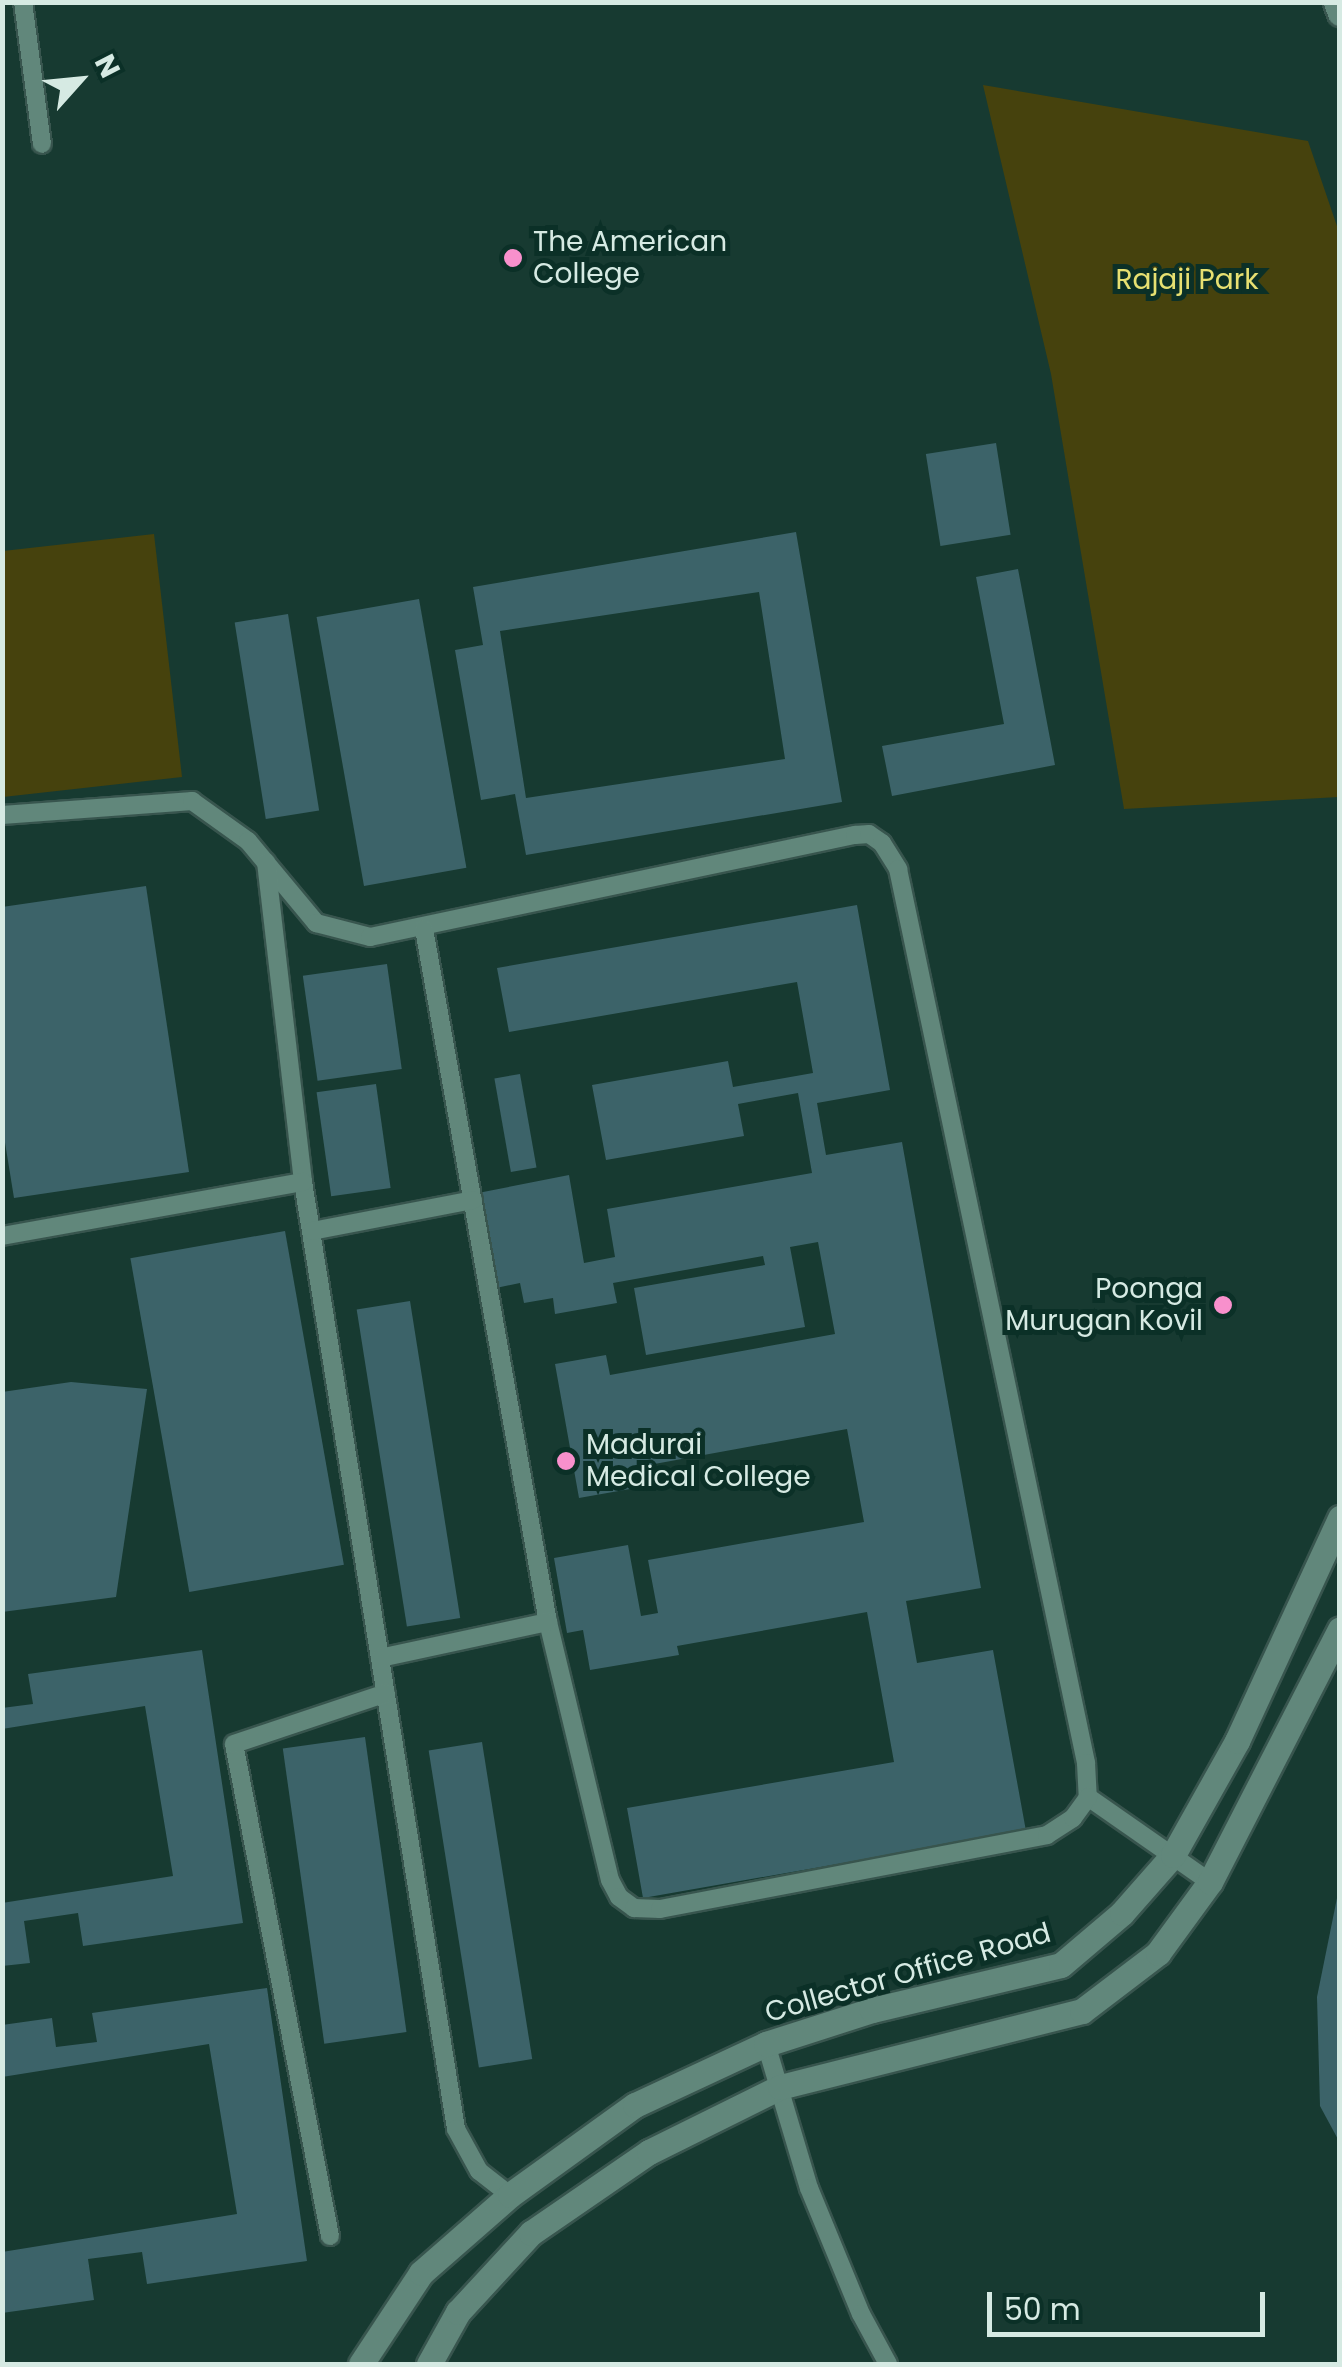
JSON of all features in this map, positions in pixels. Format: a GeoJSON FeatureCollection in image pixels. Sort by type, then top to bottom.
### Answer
{"type":"FeatureCollection","features":[{"type":"Feature","properties":{"kind":"street"},"geometry":{"type":"LineString","coordinates":[[1336,2],[1340,13]]}},
{"type":"Feature","properties":{"kind":"street","name":"Collector Office Road"},"geometry":{"type":"LineString","coordinates":[[360,2364],[422,2273],[510,2194],[634,2106],[766,2044],[872,2010],[1062,1965],[1122,1913],[1173,1855],[1238,1741],[1340,1518]]}},
{"type":"Feature","properties":{"kind":"street"},"geometry":{"type":"LineString","coordinates":[[429,2364],[458,2312],[532,2233],[649,2152],[780,2087],[1082,2011],[1158,1954],[1210,1882],[1340,1629]]}},
{"type":"Feature","properties":{"kind":"lane"},"geometry":{"type":"LineString","coordinates":[[23,2],[42,144]]}},
{"type":"Feature","properties":{"kind":"lane"},"geometry":{"type":"LineString","coordinates":[[2,814],[192,801],[248,841],[316,923],[370,937],[855,835],[869,834],[882,842],[898,870],[1086,1763],[1088,1797],[1074,1818],[1047,1835],[660,1909],[634,1908],[619,1897],[610,1880],[548,1622],[424,928]]}},
{"type":"Feature","properties":{"kind":"lane"},"geometry":{"type":"LineString","coordinates":[[266,862],[303,1182],[456,2129],[479,2171],[510,2194]]}},
{"type":"Feature","properties":{"kind":"lane"},"geometry":{"type":"LineString","coordinates":[[2,1236],[303,1182]]}},
{"type":"Feature","properties":{"kind":"lane"},"geometry":{"type":"LineString","coordinates":[[312,1231],[472,1200]]}},
{"type":"Feature","properties":{"kind":"lane"},"geometry":{"type":"LineString","coordinates":[[380,1658],[548,1622]]}},
{"type":"Feature","properties":{"kind":"lane"},"geometry":{"type":"LineString","coordinates":[[330,2236],[234,1744],[386,1693]]}},
{"type":"Feature","properties":{"kind":"lane"},"geometry":{"type":"LineString","coordinates":[[1088,1797],[1210,1882]]}},
{"type":"Feature","properties":{"kind":"lane"},"geometry":{"type":"LineString","coordinates":[[766,2044],[809,2188],[888,2364]]}},
{"type":"Feature","properties":{"kind":"green space","name":"Rajaji Park"},"geometry":{"type":"Polygon","coordinates":[[[983,85],[1308,141],[1340,235],[1339,797],[1124,809],[1051,374],[983,85]]]}},
{"type":"Feature","properties":{"kind":"green space"},"geometry":{"type":"Polygon","coordinates":[[[154,534],[182,777],[3,797],[3,551],[154,534]]]}},
{"type":"Feature","properties":{"kind":"building"},"geometry":{"type":"Polygon","coordinates":[[[996,443],[1011,535],[940,546],[926,454],[996,443]]]}},
{"type":"Feature","properties":{"kind":"building"},"geometry":{"type":"Polygon","coordinates":[[[796,532],[842,802],[526,855],[515,794],[481,800],[455,650],[483,645],[473,587],[796,532]],[[759,592],[500,631],[526,798],[785,759],[759,592]]]}},
{"type":"Feature","properties":{"kind":"building"},"geometry":{"type":"Polygon","coordinates":[[[1018,569],[1055,765],[892,796],[882,746],[1004,724],[976,577],[1018,569]]]}},
{"type":"Feature","properties":{"kind":"building"},"geometry":{"type":"Polygon","coordinates":[[[419,599],[466,868],[364,886],[317,617],[419,599]]]}},
{"type":"Feature","properties":{"kind":"building"},"geometry":{"type":"Polygon","coordinates":[[[288,614],[319,811],[266,819],[235,622],[288,614]]]}},
{"type":"Feature","properties":{"kind":"building"},"geometry":{"type":"Polygon","coordinates":[[[146,886],[189,1172],[14,1198],[2,1124],[2,907],[146,886]]]}},
{"type":"Feature","properties":{"kind":"building"},"geometry":{"type":"Polygon","coordinates":[[[857,905],[890,1090],[817,1103],[826,1155],[902,1142],[981,1588],[906,1601],[917,1663],[993,1650],[1026,1831],[643,1898],[627,1808],[894,1762],[867,1612],[677,1646],[679,1655],[590,1670],[583,1630],[567,1633],[554,1558],[628,1545],[641,1616],[658,1613],[648,1560],[864,1522],[847,1429],[627,1469],[630,1489],[579,1498],[555,1364],[606,1355],[610,1375],[835,1334],[818,1242],[790,1247],[805,1327],[646,1355],[634,1288],[765,1265],[763,1256],[613,1283],[617,1303],[555,1314],[553,1298],[524,1303],[520,1283],[496,1288],[478,1193],[569,1175],[584,1263],[615,1257],[607,1209],[812,1173],[798,1093],[738,1104],[744,1136],[606,1160],[592,1085],[728,1061],[733,1087],[813,1073],[797,982],[509,1032],[497,968],[857,905]]]}},
{"type":"Feature","properties":{"kind":"building"},"geometry":{"type":"Polygon","coordinates":[[[387,964],[402,1069],[318,1081],[303,976],[387,964]]]}},
{"type":"Feature","properties":{"kind":"building"},"geometry":{"type":"Polygon","coordinates":[[[520,1074],[536,1168],[511,1172],[494,1079],[520,1074]]]}},
{"type":"Feature","properties":{"kind":"building"},"geometry":{"type":"Polygon","coordinates":[[[376,1084],[391,1188],[331,1196],[317,1092],[376,1084]]]}},
{"type":"Feature","properties":{"kind":"building"},"geometry":{"type":"Polygon","coordinates":[[[285,1231],[344,1565],[189,1592],[130,1258],[285,1231]]]}},
{"type":"Feature","properties":{"kind":"building"},"geometry":{"type":"Polygon","coordinates":[[[410,1301],[460,1618],[407,1626],[357,1309],[410,1301]]]}},
{"type":"Feature","properties":{"kind":"building"},"geometry":{"type":"Polygon","coordinates":[[[71,1382],[147,1389],[116,1597],[2,1612],[2,1392],[71,1382]]]}},
{"type":"Feature","properties":{"kind":"building"},"geometry":{"type":"Polygon","coordinates":[[[202,1650],[243,1923],[83,1946],[78,1913],[24,1921],[30,1963],[2,1966],[2,1903],[173,1876],[145,1706],[2,1729],[2,1708],[33,1704],[28,1674],[202,1650]]]}},
{"type":"Feature","properties":{"kind":"building"},"geometry":{"type":"Polygon","coordinates":[[[365,1737],[406,2032],[324,2044],[283,1749],[365,1737]]]}},
{"type":"Feature","properties":{"kind":"building"},"geometry":{"type":"Polygon","coordinates":[[[482,1742],[532,2059],[479,2067],[429,1750],[482,1742]]]}},
{"type":"Feature","properties":{"kind":"building"},"geometry":{"type":"Polygon","coordinates":[[[1338,1893],[1340,2143],[1320,2106],[1317,1997],[1338,1893]]]}},
{"type":"Feature","properties":{"kind":"building"},"geometry":{"type":"Polygon","coordinates":[[[267,1988],[307,2261],[147,2284],[142,2252],[88,2259],[94,2300],[2,2313],[2,2252],[237,2214],[209,2044],[2,2077],[2,2025],[52,2018],[56,2047],[97,2042],[92,2013],[267,1988]]]}},
{"type":"Feature","properties":{"kind":"place","name":"The American College"},"geometry":{"type":"Point","coordinates":[513,258]}},
{"type":"Feature","properties":{"kind":"place","name":"Poonga Murugan Kovil"},"geometry":{"type":"Point","coordinates":[1223,1305]}},
{"type":"Feature","properties":{"kind":"place","name":"Madurai Medical College"},"geometry":{"type":"Point","coordinates":[566,1461]}}]}
